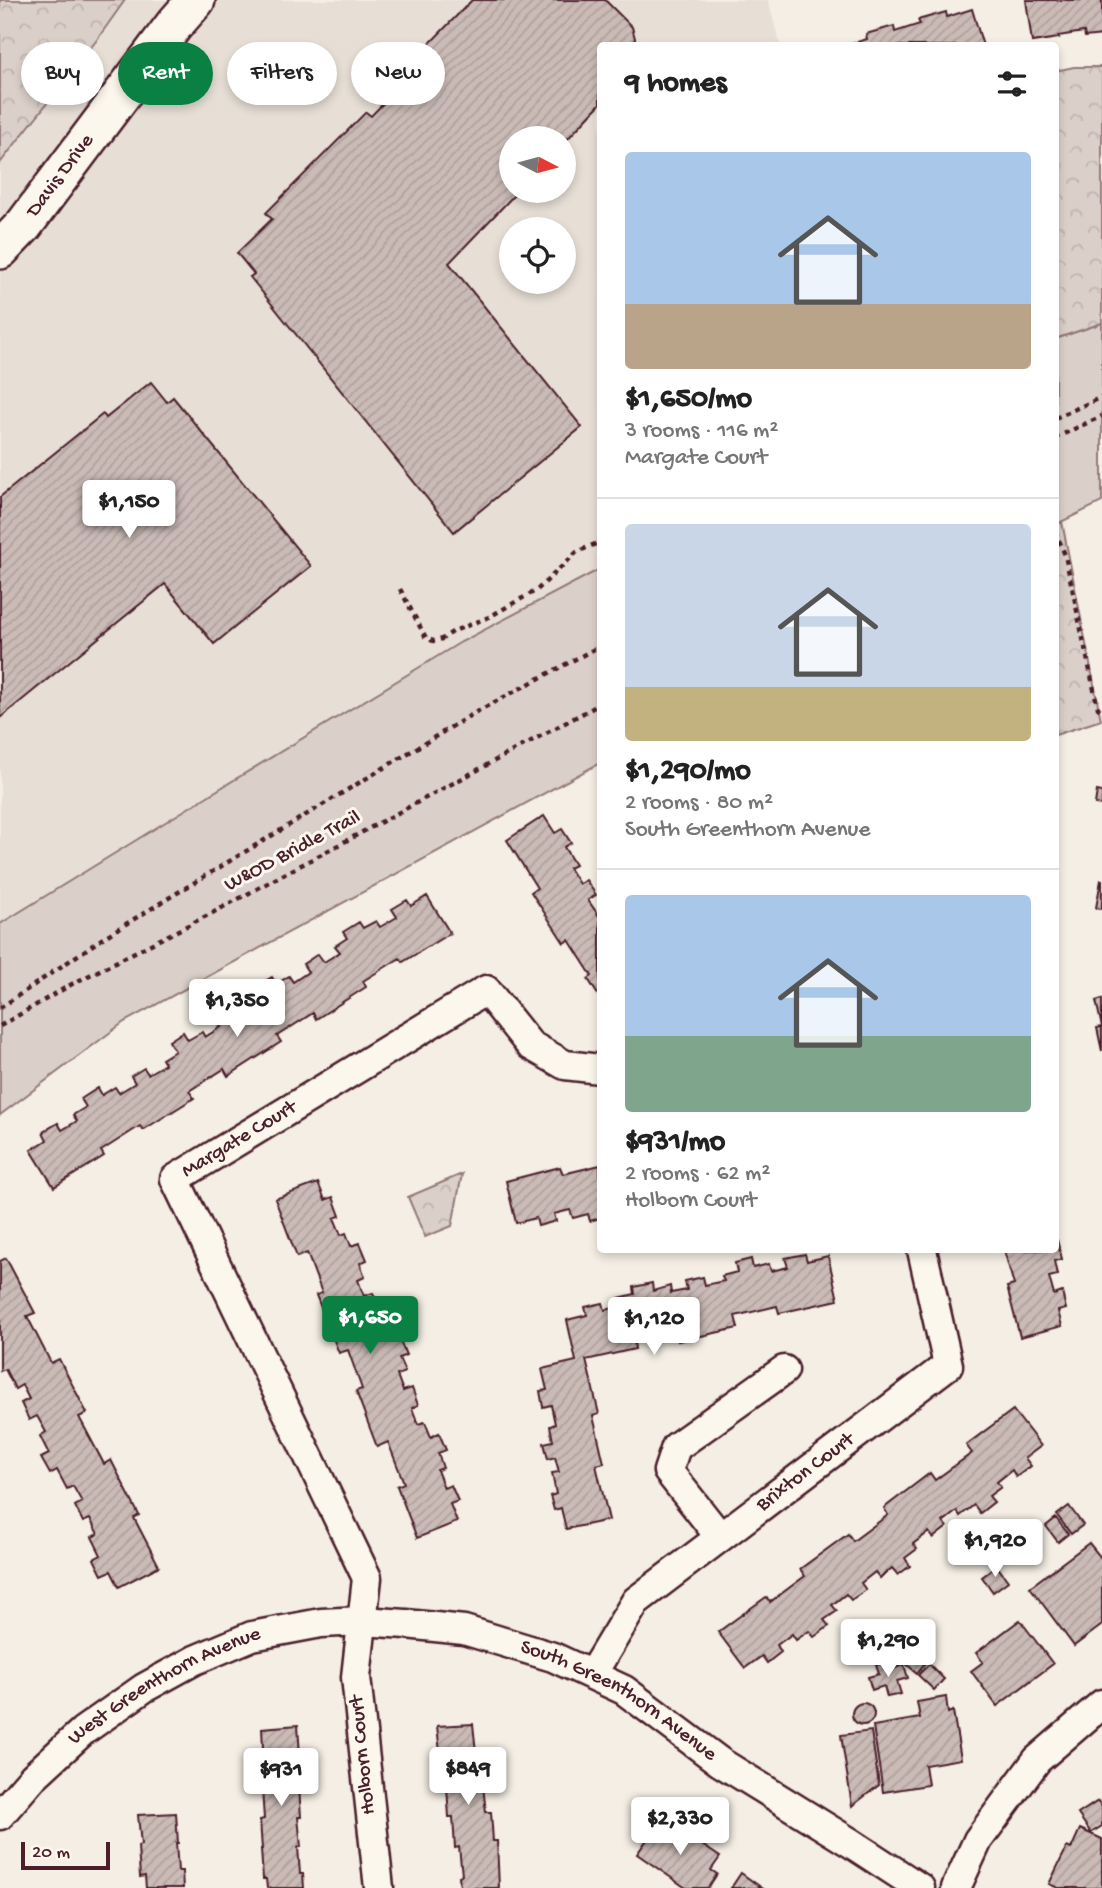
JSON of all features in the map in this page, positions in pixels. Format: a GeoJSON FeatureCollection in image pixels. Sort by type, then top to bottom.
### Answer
{"type":"FeatureCollection","features":[{"type":"Feature","properties":{"kind":"main road","name":"Davis Drive"},"geometry":{"type":"LineString","coordinates":[[0,250],[23,225],[174,24],[196,0]]}},
{"type":"Feature","properties":{"kind":"street","name":"Margate Court"},"geometry":{"type":"LineString","coordinates":[[363,1621],[367,1578],[175,1179],[486,990],[530,1045],[565,1065],[597,1069]]}},
{"type":"Feature","properties":{"kind":"street","name":"Brixton Court"},"geometry":{"type":"LineString","coordinates":[[592,1674],[636,1601],[948,1365],[923,1253]]}},
{"type":"Feature","properties":{"kind":"street"},"geometry":{"type":"LineString","coordinates":[[720,1537],[667,1471],[676,1447],[784,1370]]}},
{"type":"Feature","properties":{"kind":"street","name":"South Greenthorn Avenue"},"geometry":{"type":"LineString","coordinates":[[363,1621],[464,1630],[553,1657],[592,1674],[624,1690],[720,1762],[920,1888]]}},
{"type":"Feature","properties":{"kind":"street","name":"West Greenthorn Avenue"},"geometry":{"type":"LineString","coordinates":[[0,1815],[33,1777],[83,1731],[144,1688],[195,1660],[252,1636],[321,1623],[363,1621]]}},
{"type":"Feature","properties":{"kind":"street","name":"Holborn Court"},"geometry":{"type":"LineString","coordinates":[[363,1621],[356,1677],[379,1888]]}},
{"type":"Feature","properties":{"kind":"street"},"geometry":{"type":"LineString","coordinates":[[956,1888],[978,1840],[1037,1759],[1102,1704]]}},
{"type":"Feature","properties":{"kind":"path"},"geometry":{"type":"LineString","coordinates":[[1059,416],[1102,397]]}},
{"type":"Feature","properties":{"kind":"path"},"geometry":{"type":"LineString","coordinates":[[1059,436],[1102,416]]}},
{"type":"Feature","properties":{"kind":"path"},"geometry":{"type":"LineString","coordinates":[[1059,541],[1065,555],[1098,708],[1102,711]]}},
{"type":"Feature","properties":{"kind":"path"},"geometry":{"type":"LineString","coordinates":[[400,589],[426,638],[433,641],[442,639],[537,590],[577,552],[597,543]]}},
{"type":"Feature","properties":{"kind":"path"},"geometry":{"type":"LineString","coordinates":[[0,1007],[106,936],[476,712],[597,648]]}},
{"type":"Feature","properties":{"kind":"path","name":"W&OD Bridle Trail"},"geometry":{"type":"LineString","coordinates":[[0,1026],[72,984],[321,855],[597,706]]}},
{"type":"Feature","properties":{"kind":"shaded area"},"geometry":{"type":"Polygon","coordinates":[[[125,0],[196,0],[163,42],[118,42],[118,99],[0,250],[0,163],[46,105],[104,105],[104,42],[96,41],[125,0]]]}},
{"type":"Feature","properties":{"kind":"shaded area"},"geometry":{"type":"Polygon","coordinates":[[[208,0],[768,0],[779,42],[597,42],[597,571],[461,642],[0,924],[0,273],[44,223],[131,105],[213,105],[213,42],[177,42],[208,0]]]}},
{"type":"Feature","properties":{"kind":"green space"},"geometry":{"type":"Polygon","coordinates":[[[0,0],[125,0],[95,42],[21,42],[21,105],[46,105],[0,163],[0,0]]]}},
{"type":"Feature","properties":{"kind":"green space"},"geometry":{"type":"Polygon","coordinates":[[[1102,67],[1102,323],[1059,338],[1059,70],[1102,67]]]}},
{"type":"Feature","properties":{"kind":"green space"},"geometry":{"type":"Polygon","coordinates":[[[1102,323],[1102,502],[1059,523],[1059,338],[1102,323]]]}},
{"type":"Feature","properties":{"kind":"green space"},"geometry":{"type":"Polygon","coordinates":[[[1062,522],[1101,720],[1059,734],[1059,523],[1062,522]]]}},
{"type":"Feature","properties":{"kind":"green space"},"geometry":{"type":"Polygon","coordinates":[[[597,571],[597,765],[124,1022],[0,1115],[0,924],[461,642],[597,571]]]}},
{"type":"Feature","properties":{"kind":"green space"},"geometry":{"type":"Polygon","coordinates":[[[462,1174],[452,1226],[425,1237],[408,1197],[462,1174]]]}},
{"type":"Feature","properties":{"kind":"building"},"geometry":{"type":"Polygon","coordinates":[[[472,0],[605,0],[632,27],[636,42],[597,42],[597,107],[576,130],[576,126],[499,126],[499,203],[506,203],[449,263],[582,427],[454,532],[250,277],[254,274],[237,253],[272,219],[266,213],[366,112],[371,116],[382,105],[445,105],[445,42],[431,42],[472,0]]]}},
{"type":"Feature","properties":{"kind":"building"},"geometry":{"type":"Polygon","coordinates":[[[1026,0],[1102,0],[1102,35],[1085,37],[1084,32],[1032,42],[1026,0]]]}},
{"type":"Feature","properties":{"kind":"building"},"geometry":{"type":"Polygon","coordinates":[[[972,9],[982,42],[857,42],[867,39],[866,34],[894,26],[895,32],[920,24],[918,20],[946,12],[947,17],[972,9]]]}},
{"type":"Feature","properties":{"kind":"building"},"geometry":{"type":"Polygon","coordinates":[[[151,382],[167,402],[173,397],[311,566],[214,644],[165,584],[0,718],[0,497],[103,414],[106,418],[151,382]]]}},
{"type":"Feature","properties":{"kind":"building"},"geometry":{"type":"Polygon","coordinates":[[[1097,791],[1102,792],[1102,805],[1095,804],[1097,791]]]}},
{"type":"Feature","properties":{"kind":"building"},"geometry":{"type":"Polygon","coordinates":[[[544,816],[555,833],[562,829],[571,843],[564,847],[575,865],[569,868],[579,884],[586,880],[596,895],[588,900],[597,913],[597,993],[588,979],[592,976],[569,940],[564,943],[531,892],[537,888],[507,840],[544,816]]]}},
{"type":"Feature","properties":{"kind":"building"},"geometry":{"type":"Polygon","coordinates":[[[1102,880],[1102,909],[1096,908],[1102,880]]]}},
{"type":"Feature","properties":{"kind":"building"},"geometry":{"type":"Polygon","coordinates":[[[427,896],[450,933],[403,962],[400,958],[363,981],[366,987],[316,1019],[313,1013],[277,1036],[281,1042],[228,1076],[224,1069],[189,1091],[194,1098],[143,1130],[140,1126],[101,1151],[104,1156],[54,1187],[31,1150],[47,1140],[43,1132],[58,1123],[62,1130],[77,1121],[73,1115],[86,1107],[81,1099],[98,1088],[102,1095],[115,1087],[119,1093],[135,1083],[131,1076],[144,1068],[148,1074],[165,1064],[162,1059],[175,1051],[169,1041],[183,1032],[188,1040],[202,1032],[205,1037],[221,1027],[217,1020],[232,1011],[237,1018],[252,1008],[249,1002],[263,993],[258,985],[272,977],[276,984],[289,976],[293,982],[308,972],[303,964],[318,954],[324,962],[340,952],[335,946],[347,938],[343,932],[359,922],[363,928],[376,921],[380,927],[397,917],[392,909],[407,900],[411,906],[427,896]]]}},
{"type":"Feature","properties":{"kind":"building"},"geometry":{"type":"Polygon","coordinates":[[[1102,999],[1102,1027],[1096,1001],[1102,999]]]}},
{"type":"Feature","properties":{"kind":"building"},"geometry":{"type":"Polygon","coordinates":[[[1102,1027],[1102,1051],[1097,1028],[1102,1027]]]}},
{"type":"Feature","properties":{"kind":"building"},"geometry":{"type":"Polygon","coordinates":[[[597,1166],[597,1219],[590,1221],[588,1214],[573,1218],[570,1210],[554,1214],[556,1221],[538,1226],[536,1218],[516,1223],[506,1181],[560,1167],[563,1174],[597,1166]]]}},
{"type":"Feature","properties":{"kind":"building"},"geometry":{"type":"Polygon","coordinates":[[[318,1183],[325,1200],[333,1197],[340,1216],[334,1218],[341,1235],[346,1233],[351,1246],[360,1243],[367,1260],[360,1263],[365,1277],[358,1280],[364,1296],[373,1293],[380,1310],[372,1313],[379,1330],[386,1327],[392,1341],[399,1338],[406,1355],[399,1358],[405,1372],[397,1375],[403,1391],[412,1388],[418,1405],[412,1408],[418,1424],[425,1422],[431,1437],[439,1433],[446,1450],[438,1453],[443,1468],[437,1470],[444,1488],[451,1485],[458,1501],[450,1504],[457,1522],[417,1538],[397,1486],[404,1483],[388,1442],[377,1447],[356,1391],[362,1389],[348,1350],[339,1353],[316,1295],[322,1293],[307,1253],[297,1257],[275,1199],[318,1183]]]}},
{"type":"Feature","properties":{"kind":"building"},"geometry":{"type":"Polygon","coordinates":[[[1059,1248],[1062,1259],[1054,1261],[1057,1275],[1049,1277],[1054,1295],[1062,1292],[1066,1309],[1058,1311],[1062,1326],[1020,1337],[1007,1287],[1014,1285],[1005,1253],[1059,1253],[1059,1248]]]}},
{"type":"Feature","properties":{"kind":"building"},"geometry":{"type":"Polygon","coordinates":[[[805,1254],[807,1261],[828,1256],[838,1300],[779,1313],[777,1306],[735,1316],[738,1328],[678,1341],[676,1332],[634,1341],[635,1349],[586,1360],[599,1414],[593,1416],[604,1463],[596,1465],[609,1520],[566,1529],[561,1508],[554,1510],[550,1496],[556,1494],[552,1473],[559,1472],[555,1457],[548,1459],[544,1443],[553,1441],[550,1426],[555,1424],[551,1405],[543,1407],[540,1391],[547,1390],[542,1369],[576,1361],[567,1320],[587,1315],[585,1307],[603,1303],[605,1310],[622,1306],[619,1298],[635,1294],[634,1287],[652,1283],[653,1291],[670,1286],[671,1293],[687,1290],[685,1281],[703,1277],[705,1285],[724,1281],[722,1276],[737,1272],[735,1263],[751,1259],[753,1268],[769,1264],[771,1271],[788,1267],[785,1258],[805,1254]]]}},
{"type":"Feature","properties":{"kind":"building"},"geometry":{"type":"Polygon","coordinates":[[[6,1258],[35,1313],[27,1316],[51,1363],[59,1359],[87,1413],[79,1417],[104,1464],[111,1460],[139,1515],[134,1518],[159,1566],[119,1587],[111,1571],[102,1575],[94,1559],[101,1555],[92,1537],[98,1534],[90,1519],[83,1522],[75,1506],[82,1502],[73,1486],[67,1489],[57,1470],[50,1474],[41,1458],[49,1454],[40,1436],[46,1432],[37,1416],[29,1420],[21,1403],[29,1399],[22,1385],[15,1389],[5,1369],[0,1371],[0,1261],[6,1258]]]}},
{"type":"Feature","properties":{"kind":"building"},"geometry":{"type":"Polygon","coordinates":[[[1013,1410],[1041,1446],[1025,1458],[1031,1466],[1016,1477],[1012,1470],[997,1482],[1001,1487],[989,1496],[994,1502],[980,1513],[974,1505],[960,1516],[957,1511],[943,1522],[947,1527],[933,1538],[929,1532],[913,1544],[917,1549],[905,1558],[910,1566],[898,1575],[892,1568],[880,1578],[875,1572],[861,1583],[866,1590],[851,1600],[846,1594],[832,1605],[837,1611],[824,1620],[829,1626],[814,1637],[809,1631],[796,1640],[792,1634],[777,1645],[781,1652],[767,1663],[762,1656],[745,1668],[718,1632],[766,1597],[770,1602],[805,1576],[800,1569],[848,1534],[853,1541],[888,1515],[884,1508],[930,1473],[935,1480],[972,1453],[966,1445],[1013,1410]]]}},
{"type":"Feature","properties":{"kind":"building"},"geometry":{"type":"Polygon","coordinates":[[[1069,1506],[1083,1525],[1071,1534],[1057,1515],[1069,1506]]]}},
{"type":"Feature","properties":{"kind":"building"},"geometry":{"type":"Polygon","coordinates":[[[1056,1518],[1068,1534],[1058,1542],[1046,1526],[1056,1518]]]}},
{"type":"Feature","properties":{"kind":"building"},"geometry":{"type":"Polygon","coordinates":[[[1089,1543],[1102,1559],[1102,1625],[1074,1646],[1030,1587],[1089,1543]]]}},
{"type":"Feature","properties":{"kind":"building"},"geometry":{"type":"Polygon","coordinates":[[[997,1566],[1008,1581],[993,1592],[982,1577],[997,1566]]]}},
{"type":"Feature","properties":{"kind":"building"},"geometry":{"type":"Polygon","coordinates":[[[1020,1620],[1053,1664],[997,1706],[971,1671],[983,1662],[976,1653],[1020,1620]]]}},
{"type":"Feature","properties":{"kind":"building"},"geometry":{"type":"Polygon","coordinates":[[[915,1653],[926,1662],[917,1673],[905,1663],[915,1653]]]}},
{"type":"Feature","properties":{"kind":"building"},"geometry":{"type":"Polygon","coordinates":[[[890,1661],[892,1669],[904,1665],[908,1678],[897,1681],[901,1694],[887,1697],[884,1686],[872,1690],[868,1677],[879,1674],[876,1665],[890,1661]]]}},
{"type":"Feature","properties":{"kind":"building"},"geometry":{"type":"Polygon","coordinates":[[[929,1664],[944,1679],[934,1690],[918,1675],[929,1664]]]}},
{"type":"Feature","properties":{"kind":"building"},"geometry":{"type":"Polygon","coordinates":[[[946,1697],[948,1713],[953,1711],[961,1759],[925,1765],[928,1785],[883,1792],[873,1726],[920,1718],[917,1702],[946,1697]]]}},
{"type":"Feature","properties":{"kind":"building"},"geometry":{"type":"Polygon","coordinates":[[[863,1703],[871,1706],[874,1714],[871,1722],[863,1725],[855,1722],[852,1714],[855,1706],[863,1703]]]}},
{"type":"Feature","properties":{"kind":"building"},"geometry":{"type":"Polygon","coordinates":[[[473,1724],[486,1812],[491,1812],[493,1841],[497,1841],[499,1888],[460,1888],[459,1876],[462,1875],[459,1847],[455,1848],[453,1817],[449,1817],[437,1726],[473,1724]]]}},
{"type":"Feature","properties":{"kind":"building"},"geometry":{"type":"Polygon","coordinates":[[[298,1725],[302,1786],[299,1786],[301,1817],[298,1817],[301,1847],[298,1847],[304,1888],[267,1888],[266,1879],[263,1879],[260,1820],[264,1819],[262,1789],[265,1788],[262,1728],[298,1725]]]}},
{"type":"Feature","properties":{"kind":"building"},"geometry":{"type":"Polygon","coordinates":[[[871,1731],[879,1785],[852,1806],[841,1735],[871,1731]]]}},
{"type":"Feature","properties":{"kind":"building"},"geometry":{"type":"Polygon","coordinates":[[[1098,1801],[1102,1807],[1102,1826],[1091,1833],[1078,1814],[1098,1801]]]}},
{"type":"Feature","properties":{"kind":"building"},"geometry":{"type":"Polygon","coordinates":[[[176,1813],[178,1871],[182,1871],[183,1888],[146,1888],[145,1876],[140,1877],[138,1815],[176,1813]]]}},
{"type":"Feature","properties":{"kind":"building"},"geometry":{"type":"Polygon","coordinates":[[[662,1818],[720,1857],[711,1870],[717,1874],[708,1888],[686,1888],[637,1854],[662,1818]]]}},
{"type":"Feature","properties":{"kind":"building"},"geometry":{"type":"Polygon","coordinates":[[[1080,1829],[1102,1839],[1102,1888],[1058,1888],[1049,1884],[1067,1847],[1071,1849],[1080,1829]]]}},
{"type":"Feature","properties":{"kind":"building"},"geometry":{"type":"Polygon","coordinates":[[[741,1873],[762,1888],[731,1888],[741,1873]]]}}]}
